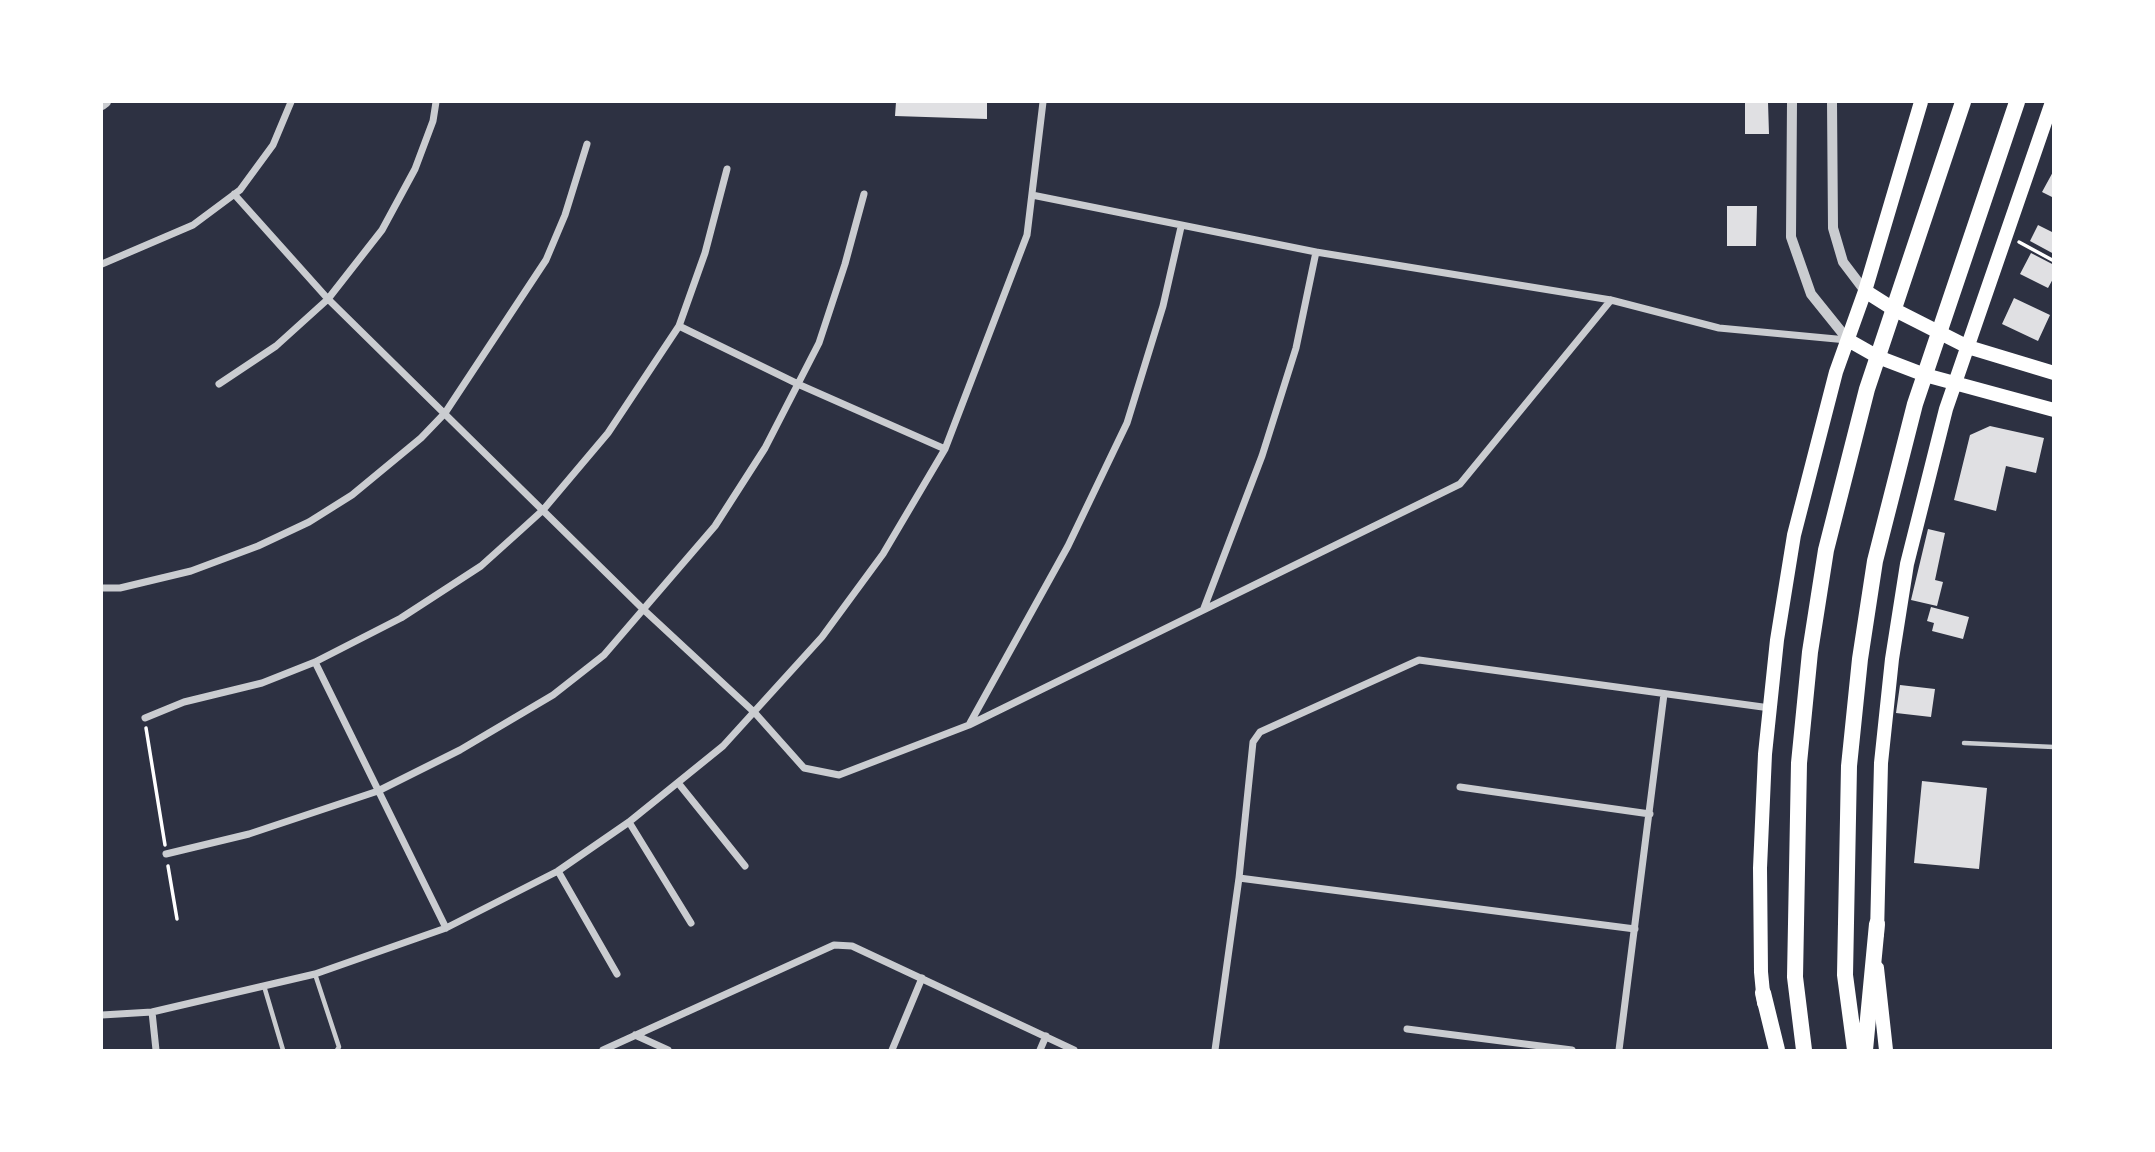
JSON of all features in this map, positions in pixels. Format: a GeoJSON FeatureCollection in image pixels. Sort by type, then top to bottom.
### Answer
{"type":"FeatureCollection","features":[{"type":"Feature","properties":{"kind":"highway"},"geometry":{"type":"LineString","coordinates":[[1804,1051],[1795,977],[1799,763],[1810,652],[1826,550],[1867,389],[1963,102]]}},
{"type":"Feature","properties":{"kind":"highway"},"geometry":{"type":"LineString","coordinates":[[1855,1051],[1846,975],[1845,876],[1849,766],[1860,659],[1875,561],[1925,375],[2017,102]]}},
{"type":"Feature","properties":{"kind":"highway"},"geometry":{"type":"LineString","coordinates":[[1866,1051],[1877,924]]}},
{"type":"Feature","properties":{"kind":"highway"},"geometry":{"type":"LineString","coordinates":[[1763,993],[1777,1051]]}},
{"type":"Feature","properties":{"kind":"main road"},"geometry":{"type":"LineString","coordinates":[[1770,1051],[1763,993],[1760,868],[1770,708],[1794,535],[1836,372],[1865,290],[1921,102]]}},
{"type":"Feature","properties":{"kind":"main road"},"geometry":{"type":"LineString","coordinates":[[1886,1051],[1877,969],[1881,763],[1892,659],[1907,564],[1955,384],[2052,102]]}},
{"type":"Feature","properties":{"kind":"main road"},"geometry":{"type":"LineString","coordinates":[[1865,290],[1895,310],[1968,347],[2053,373]]}},
{"type":"Feature","properties":{"kind":"main road"},"geometry":{"type":"LineString","coordinates":[[1847,340],[1878,357],[1925,375],[2053,410]]}},
{"type":"Feature","properties":{"kind":"street"},"geometry":{"type":"LineString","coordinates":[[102,105],[106,102]]}},
{"type":"Feature","properties":{"kind":"street"},"geometry":{"type":"LineString","coordinates":[[102,264],[193,225],[234,194],[273,145],[291,102]]}},
{"type":"Feature","properties":{"kind":"street"},"geometry":{"type":"LineString","coordinates":[[219,384],[276,345],[328,299],[389,218],[415,169],[433,121],[436,102]]}},
{"type":"Feature","properties":{"kind":"street"},"geometry":{"type":"LineString","coordinates":[[102,1015],[152,1012],[315,974],[446,928],[558,871],[629,822],[679,784],[755,713],[822,637],[883,554],[945,449],[1027,235],[1043,102]]}},
{"type":"Feature","properties":{"kind":"street"},"geometry":{"type":"LineString","coordinates":[[1792,102],[1791,237],[1811,294],[1847,340]]}},
{"type":"Feature","properties":{"kind":"street"},"geometry":{"type":"LineString","coordinates":[[1832,102],[1833,229],[1843,262],[1865,290]]}},
{"type":"Feature","properties":{"kind":"street"},"geometry":{"type":"LineString","coordinates":[[102,588],[120,588],[191,571],[258,546],[309,522],[380,475],[445,413],[546,260],[565,215],[587,144]]}},
{"type":"Feature","properties":{"kind":"street"},"geometry":{"type":"LineString","coordinates":[[145,718],[184,702],[262,683],[315,662],[401,618],[481,566],[542,510],[608,433],[679,326],[705,253],[727,169]]}},
{"type":"Feature","properties":{"kind":"street"},"geometry":{"type":"LineString","coordinates":[[234,194],[328,299],[644,610],[755,713],[804,768],[839,775],[969,725],[1460,484],[1611,300]]}},
{"type":"Feature","properties":{"kind":"street"},"geometry":{"type":"LineString","coordinates":[[166,854],[249,834],[378,791],[460,750],[553,695],[604,655],[715,526],[765,448],[800,385],[819,343],[845,264],[863,194]]}},
{"type":"Feature","properties":{"kind":"street"},"geometry":{"type":"LineString","coordinates":[[1032,195],[1181,227],[1317,252],[1611,300],[1719,328],[1847,340]]}},
{"type":"Feature","properties":{"kind":"street"},"geometry":{"type":"LineString","coordinates":[[969,725],[1068,546],[1126,423],[1163,306],[1181,227]]}},
{"type":"Feature","properties":{"kind":"street"},"geometry":{"type":"LineString","coordinates":[[1204,608],[1270,432],[1296,348],[1317,252]]}},
{"type":"Feature","properties":{"kind":"street"},"geometry":{"type":"LineString","coordinates":[[679,326],[800,385],[945,449]]}},
{"type":"Feature","properties":{"kind":"street"},"geometry":{"type":"LineString","coordinates":[[1215,1051],[1239,878],[1253,742],[1260,732],[1419,660],[1770,708]]}},
{"type":"Feature","properties":{"kind":"street"},"geometry":{"type":"LineString","coordinates":[[315,662],[446,928]]}},
{"type":"Feature","properties":{"kind":"street"},"geometry":{"type":"LineString","coordinates":[[1619,1051],[1664,694]]}},
{"type":"Feature","properties":{"kind":"street"},"geometry":{"type":"LineString","coordinates":[[679,784],[745,866]]}},
{"type":"Feature","properties":{"kind":"street"},"geometry":{"type":"LineString","coordinates":[[1460,787],[1650,814]]}},
{"type":"Feature","properties":{"kind":"street"},"geometry":{"type":"LineString","coordinates":[[629,822],[691,923]]}},
{"type":"Feature","properties":{"kind":"street"},"geometry":{"type":"LineString","coordinates":[[558,871],[617,974]]}},
{"type":"Feature","properties":{"kind":"street"},"geometry":{"type":"LineString","coordinates":[[1239,878],[1635,929]]}},
{"type":"Feature","properties":{"kind":"street"},"geometry":{"type":"LineString","coordinates":[[603,1051],[834,945],[852,946],[1074,1051]]}},
{"type":"Feature","properties":{"kind":"street"},"geometry":{"type":"LineString","coordinates":[[892,1051],[922,978]]}},
{"type":"Feature","properties":{"kind":"street"},"geometry":{"type":"LineString","coordinates":[[152,1012],[156,1051]]}},
{"type":"Feature","properties":{"kind":"street"},"geometry":{"type":"LineString","coordinates":[[1407,1029],[1572,1051]]}},
{"type":"Feature","properties":{"kind":"street"},"geometry":{"type":"LineString","coordinates":[[635,1035],[668,1051]]}},
{"type":"Feature","properties":{"kind":"street"},"geometry":{"type":"LineString","coordinates":[[1040,1051],[1046,1036]]}},
{"type":"Feature","properties":{"kind":"lane"},"geometry":{"type":"LineString","coordinates":[[1964,743],[2053,747]]}},
{"type":"Feature","properties":{"kind":"lane"},"geometry":{"type":"LineString","coordinates":[[315,974],[339,1047],[337,1051]]}},
{"type":"Feature","properties":{"kind":"lane"},"geometry":{"type":"LineString","coordinates":[[264,986],[283,1051]]}},
{"type":"Feature","properties":{"kind":"path"},"geometry":{"type":"LineString","coordinates":[[2008,236],[2053,261]]}},
{"type":"Feature","properties":{"kind":"path"},"geometry":{"type":"LineString","coordinates":[[145,718],[177,919]]}},
{"type":"Feature","properties":{"kind":"building"},"geometry":{"type":"Polygon","coordinates":[[[896,102],[987,102],[987,119],[895,116],[896,102]]]}},
{"type":"Feature","properties":{"kind":"building"},"geometry":{"type":"Polygon","coordinates":[[[1745,102],[1768,102],[1769,134],[1745,134],[1745,102]]]}},
{"type":"Feature","properties":{"kind":"building"},"geometry":{"type":"Polygon","coordinates":[[[2054,170],[2054,198],[2042,192],[2054,170]]]}},
{"type":"Feature","properties":{"kind":"building"},"geometry":{"type":"Polygon","coordinates":[[[1727,206],[1757,206],[1756,246],[1727,246],[1727,206]]]}},
{"type":"Feature","properties":{"kind":"building"},"geometry":{"type":"Polygon","coordinates":[[[2038,225],[2054,233],[2054,254],[2030,241],[2038,225]]]}},
{"type":"Feature","properties":{"kind":"building"},"geometry":{"type":"Polygon","coordinates":[[[2031,253],[2054,265],[2054,277],[2048,288],[2020,274],[2031,253]]]}},
{"type":"Feature","properties":{"kind":"building"},"geometry":{"type":"Polygon","coordinates":[[[2014,298],[2050,315],[2038,341],[2002,324],[2014,298]]]}},
{"type":"Feature","properties":{"kind":"building"},"geometry":{"type":"Polygon","coordinates":[[[1990,426],[2044,438],[2036,473],[2006,466],[1996,511],[1954,500],[1970,435],[1990,426]]]}},
{"type":"Feature","properties":{"kind":"building"},"geometry":{"type":"Polygon","coordinates":[[[1928,529],[1945,533],[1935,580],[1943,582],[1937,606],[1911,600],[1928,529]]]}},
{"type":"Feature","properties":{"kind":"building"},"geometry":{"type":"Polygon","coordinates":[[[1931,607],[1969,617],[1963,639],[1932,631],[1934,623],[1927,621],[1931,607]]]}},
{"type":"Feature","properties":{"kind":"building"},"geometry":{"type":"Polygon","coordinates":[[[1900,685],[1935,689],[1931,717],[1896,713],[1900,685]]]}},
{"type":"Feature","properties":{"kind":"building"},"geometry":{"type":"Polygon","coordinates":[[[1922,781],[1987,788],[1979,869],[1914,863],[1922,781]]]}}]}
